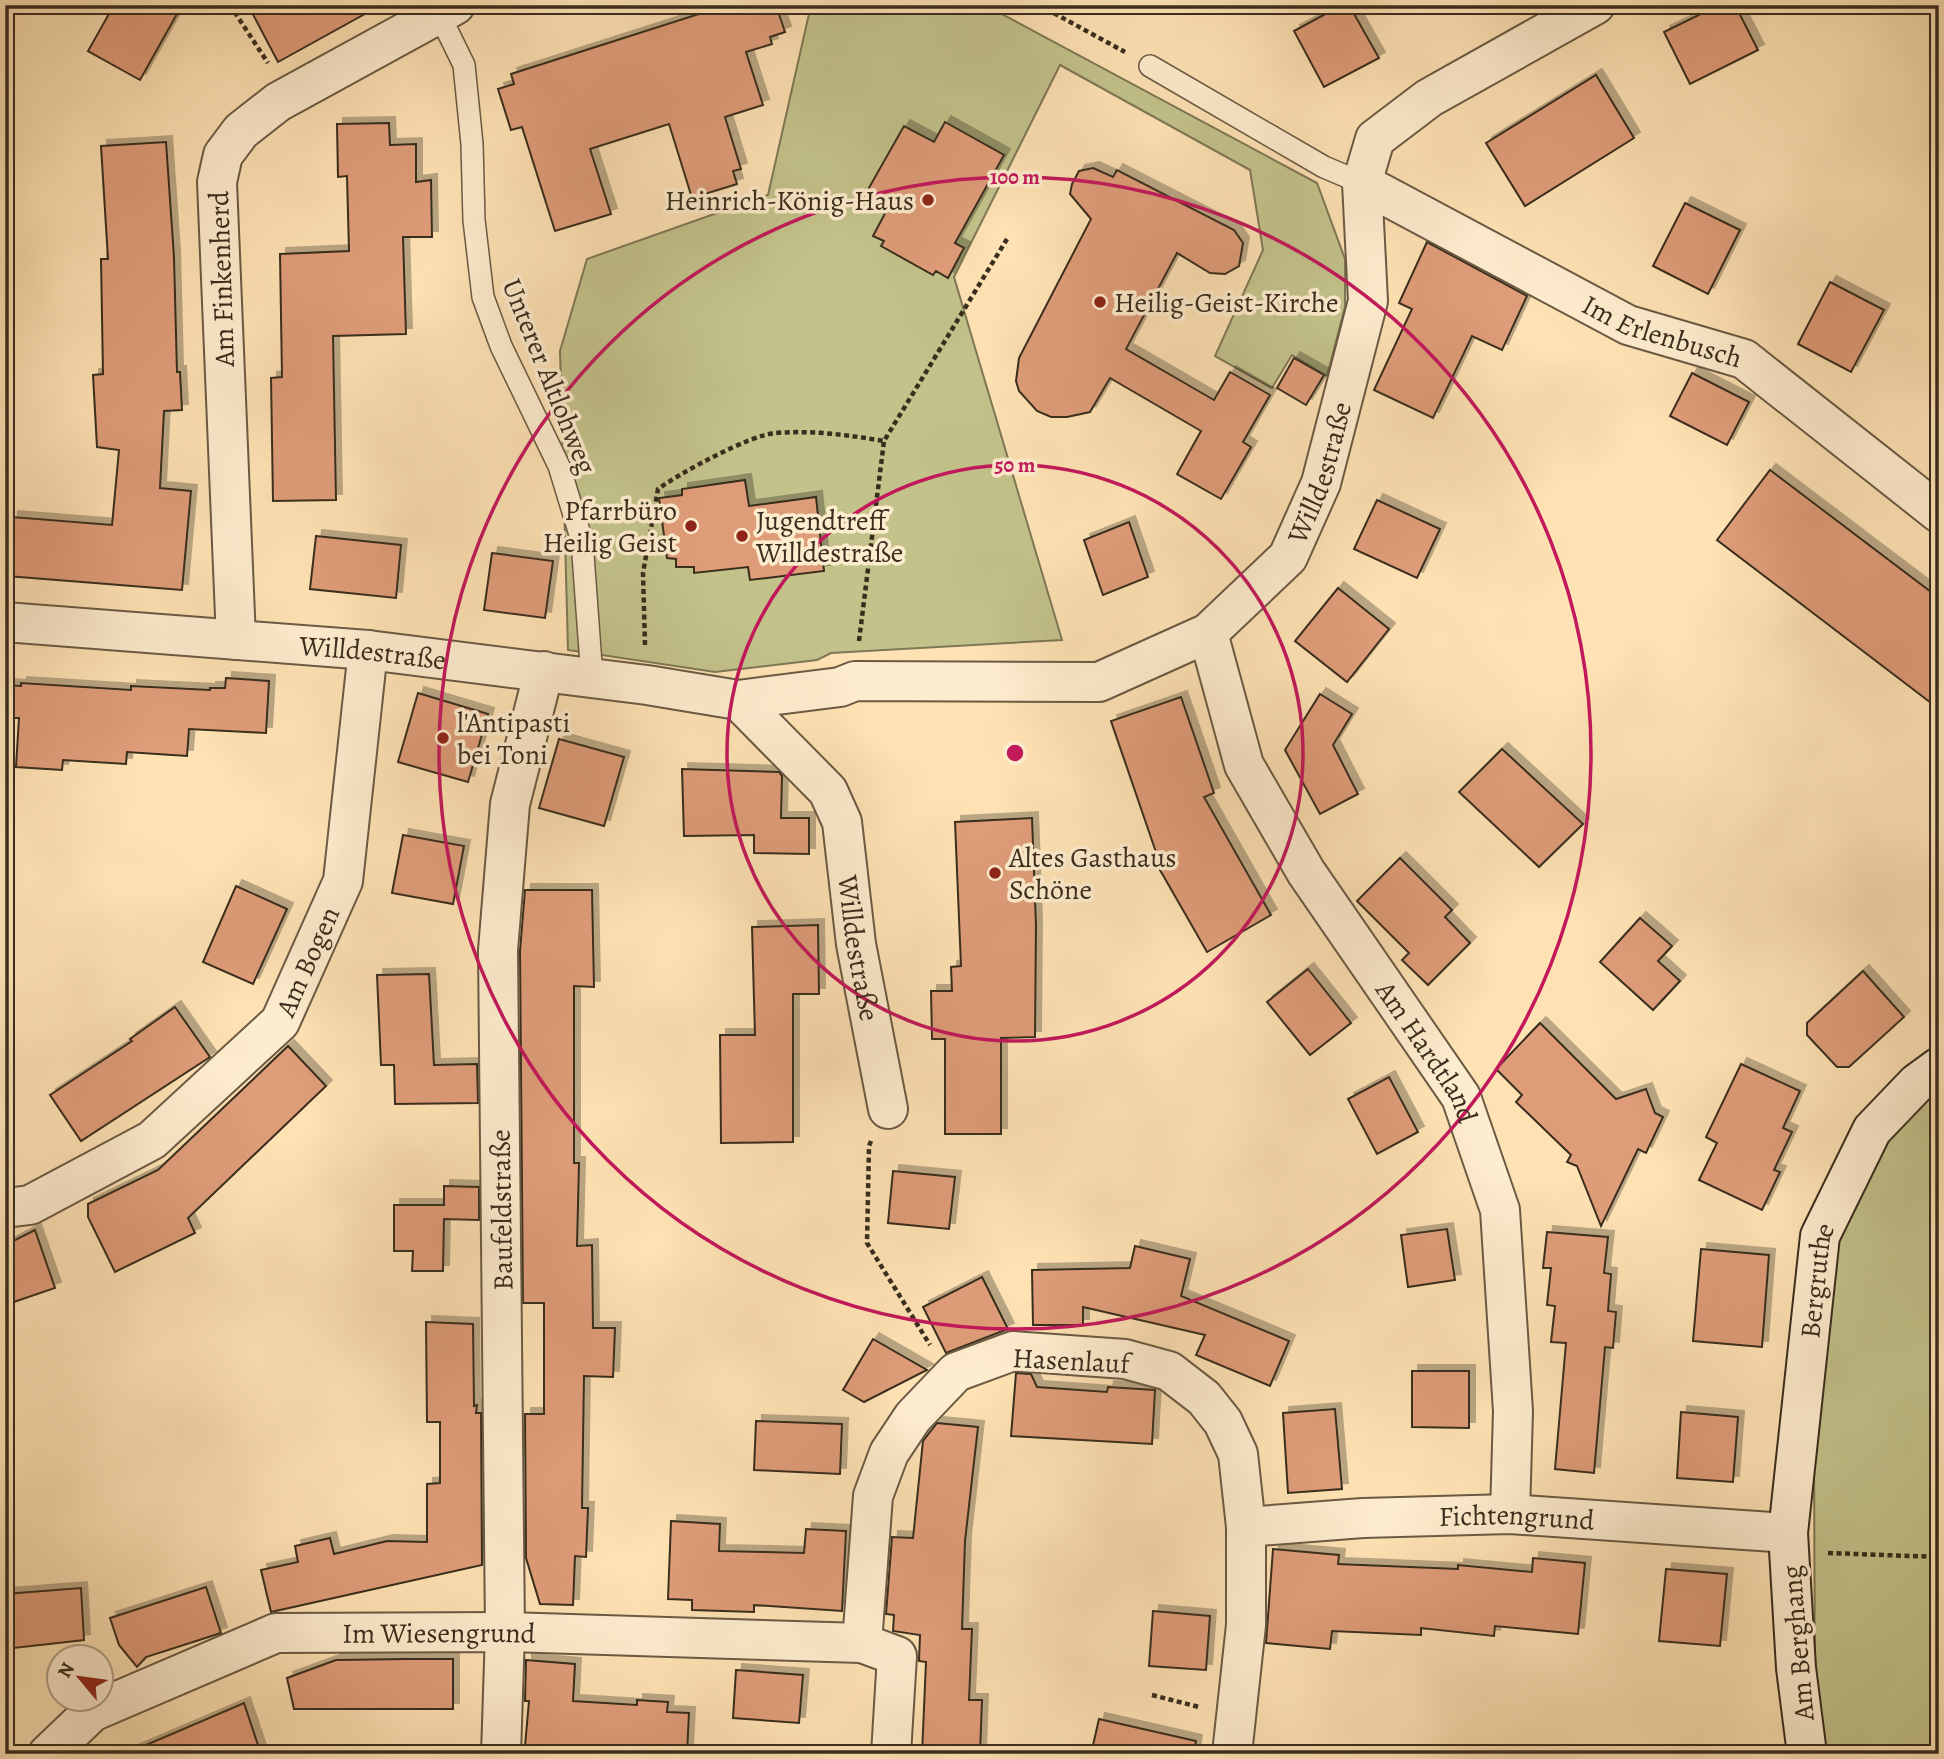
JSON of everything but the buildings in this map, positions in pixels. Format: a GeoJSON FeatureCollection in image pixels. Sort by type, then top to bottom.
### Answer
{"type":"FeatureCollection","features":[{"type":"Feature","properties":{"kind":"street","name":"Willdestraße"},"geometry":{"type":"LineString","coordinates":[[5,622],[369,650],[544,671],[738,700],[840,687],[855,681],[1099,682],[1208,633],[1288,557],[1321,483],[1368,301],[1362,183],[1375,139],[1429,98],[1595,5]]}},
{"type":"Feature","properties":{"kind":"street","name":"Am Finkenherd"},"geometry":{"type":"LineString","coordinates":[[236,640],[217,182],[223,155],[241,131],[289,96],[447,10]]}},
{"type":"Feature","properties":{"kind":"street","name":"Im Erlenbusch"},"geometry":{"type":"LineString","coordinates":[[1362,183],[1628,325],[1744,359],[1939,513]]}},
{"type":"Feature","properties":{"kind":"street","name":"Am Hardtland"},"geometry":{"type":"LineString","coordinates":[[1208,633],[1244,765],[1306,872],[1461,1097],[1500,1210],[1513,1412],[1510,1514]]}},
{"type":"Feature","properties":{"kind":"street","name":"Am Bogen"},"geometry":{"type":"LineString","coordinates":[[5,1208],[30,1205],[152,1140],[280,1023],[343,881],[369,650]]}},
{"type":"Feature","properties":{"kind":"street","name":"Baufeldstraße"},"geometry":{"type":"LineString","coordinates":[[501,1754],[505,1632],[498,950],[510,804],[544,671]]}},
{"type":"Feature","properties":{"kind":"street","name":"Willdestraße"},"geometry":{"type":"LineString","coordinates":[[738,700],[828,790],[842,822],[856,944],[888,1109]]}},
{"type":"Feature","properties":{"kind":"street","name":"Bergruthe"},"geometry":{"type":"LineString","coordinates":[[1789,1542],[1820,1236],[1872,1130],[1917,1083],[1939,1067]]}},
{"type":"Feature","properties":{"kind":"street","name":"Hasenlauf"},"geometry":{"type":"LineString","coordinates":[[862,1643],[873,1496],[889,1453],[914,1417],[950,1378],[956,1372],[1013,1351],[1125,1359],[1169,1371],[1204,1398],[1223,1422],[1238,1454],[1246,1527],[1246,1625],[1234,1738]]}},
{"type":"Feature","properties":{"kind":"street","name":"Fichtengrund"},"geometry":{"type":"LineString","coordinates":[[1246,1527],[1363,1518],[1510,1514],[1789,1542]]}},
{"type":"Feature","properties":{"kind":"street","name":"Am Berghang"},"geometry":{"type":"LineString","coordinates":[[1789,1542],[1796,1668],[1807,1754]]}},
{"type":"Feature","properties":{"kind":"street","name":"Im Wiesengrund"},"geometry":{"type":"LineString","coordinates":[[48,1754],[92,1712],[276,1633],[505,1632],[862,1643]]}},
{"type":"Feature","properties":{"kind":"street"},"geometry":{"type":"LineString","coordinates":[[862,1643],[897,1656],[891,1754]]}},
{"type":"Feature","properties":{"kind":"lane","name":"Unterer Altlohweg"},"geometry":{"type":"LineString","coordinates":[[447,10],[464,65],[472,145],[474,220],[483,297],[501,346],[559,466],[582,541],[592,678]]}},
{"type":"Feature","properties":{"kind":"lane"},"geometry":{"type":"LineString","coordinates":[[1150,66],[1324,167],[1362,183]]}},
{"type":"Feature","properties":{"kind":"path"},"geometry":{"type":"LineString","coordinates":[[230,5],[289,96]]}},
{"type":"Feature","properties":{"kind":"path"},"geometry":{"type":"LineString","coordinates":[[1039,5],[1150,66]]}},
{"type":"Feature","properties":{"kind":"path"},"geometry":{"type":"LineString","coordinates":[[855,681],[884,441],[1007,239]]}},
{"type":"Feature","properties":{"kind":"path"},"geometry":{"type":"LineString","coordinates":[[647,685],[643,573],[658,489],[684,470],[772,433],[838,433],[884,441]]}},
{"type":"Feature","properties":{"kind":"path"},"geometry":{"type":"LineString","coordinates":[[888,1109],[869,1146],[867,1243],[950,1378]]}},
{"type":"Feature","properties":{"kind":"path"},"geometry":{"type":"LineString","coordinates":[[1789,1542],[1939,1557]]}},
{"type":"Feature","properties":{"kind":"path"},"geometry":{"type":"LineString","coordinates":[[1152,1695],[1179,1700],[1234,1738]]}},
{"type":"Feature","properties":{"kind":"shaded area"},"geometry":{"type":"Polygon","coordinates":[[[811,5],[985,5],[1317,183],[1345,259],[1345,307],[1327,376],[1292,355],[1272,388],[1215,356],[1263,250],[1250,170],[1060,65],[954,277],[1062,640],[831,653],[817,660],[715,672],[568,650],[560,351],[587,259],[768,195],[811,5]]]}},
{"type":"Feature","properties":{"kind":"shaded area"},"geometry":{"type":"Polygon","coordinates":[[[1939,1082],[1939,1754],[1824,1754],[1815,1703],[1814,1455],[1836,1238],[1883,1141],[1939,1082]]]}},
{"type":"Feature","properties":{"kind":"place","name":"Heinrich-König-Haus"},"geometry":{"type":"Point","coordinates":[928,200]}},
{"type":"Feature","properties":{"kind":"place","name":"Heilig-Geist-Kirche"},"geometry":{"type":"Point","coordinates":[1100,302]}},
{"type":"Feature","properties":{"kind":"place","name":"Pfarrbüro Heilig Geist"},"geometry":{"type":"Point","coordinates":[691,526]}},
{"type":"Feature","properties":{"kind":"place","name":"Jugendtreff Willdestraße"},"geometry":{"type":"Point","coordinates":[742,536]}},
{"type":"Feature","properties":{"kind":"place","name":"l'Antipasti bei Toni"},"geometry":{"type":"Point","coordinates":[443,738]}},
{"type":"Feature","properties":{"kind":"place","name":"Altes Gasthaus Schöne"},"geometry":{"type":"Point","coordinates":[995,873]}}]}
